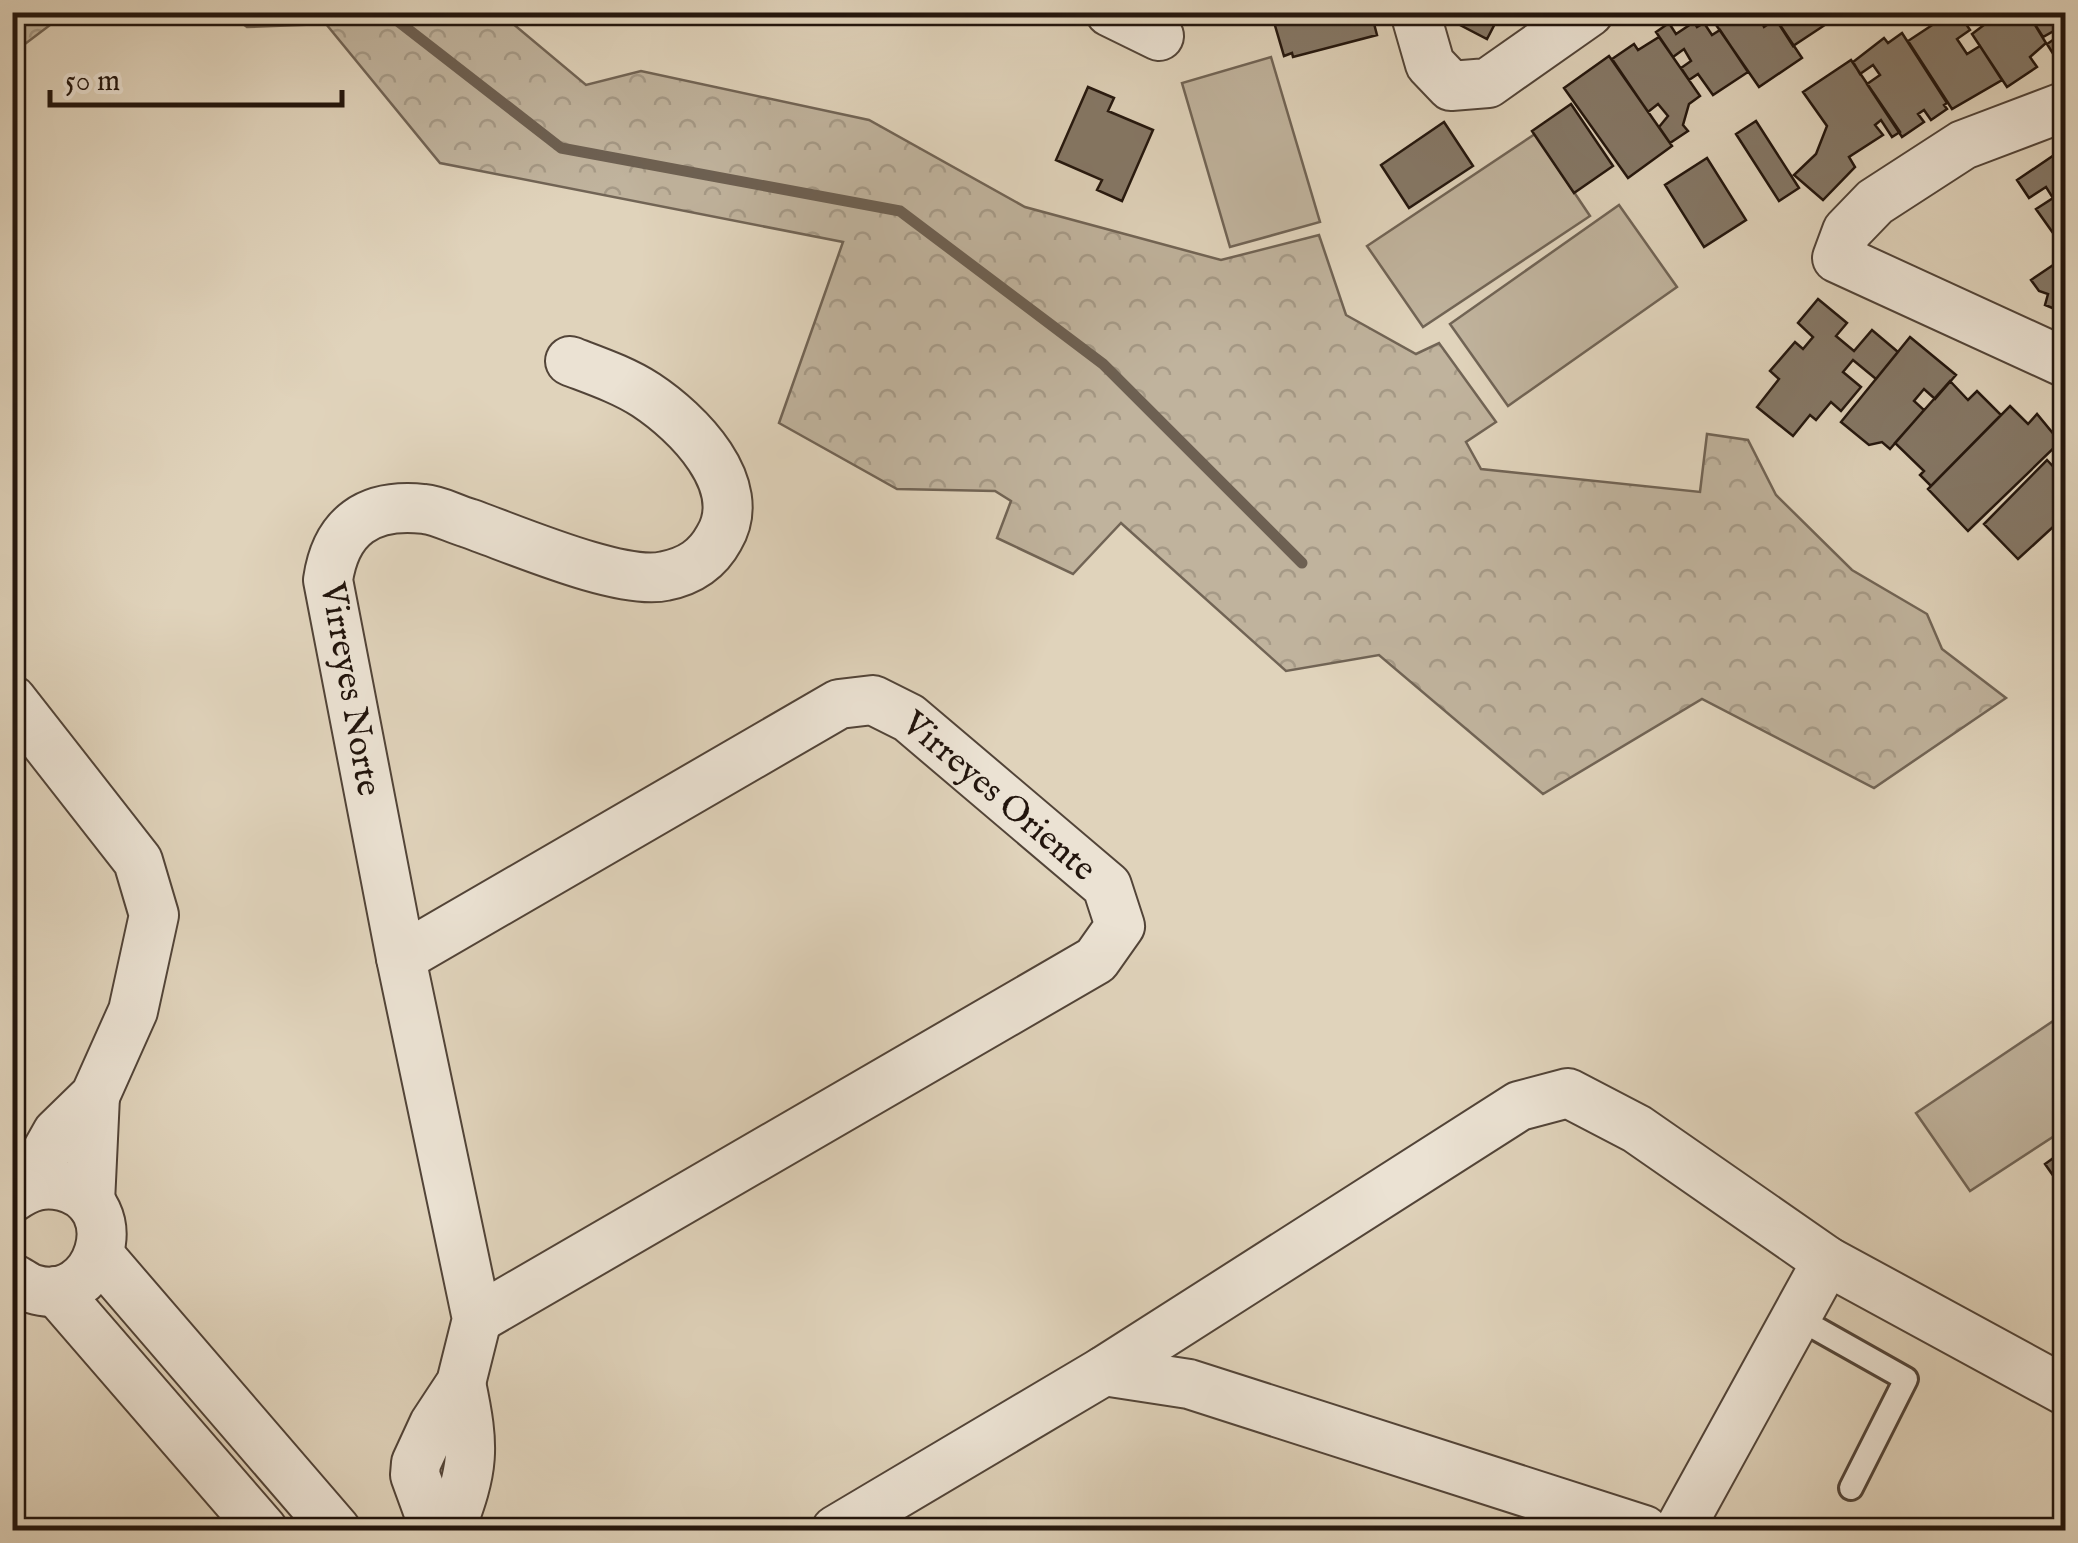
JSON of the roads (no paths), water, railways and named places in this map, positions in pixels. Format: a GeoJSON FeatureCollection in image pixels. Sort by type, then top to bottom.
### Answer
{"type":"FeatureCollection","features":[{"type":"Feature","properties":{"kind":"street"},"geometry":{"type":"LineString","coordinates":[[1110,12],[1159,36]]}},
{"type":"Feature","properties":{"kind":"street"},"geometry":{"type":"LineString","coordinates":[[1415,12],[1430,64],[1452,86],[1488,82],[1589,12]]}},
{"type":"Feature","properties":{"kind":"street"},"geometry":{"type":"LineString","coordinates":[[2066,106],[1962,146],[1875,202],[1847,231],[1837,258],[2066,363]]}},
{"type":"Feature","properties":{"kind":"street","name":"Virreyes Norte"},"geometry":{"type":"LineString","coordinates":[[435,1530],[416,1475],[416,1464],[434,1424],[461,1383],[477,1320],[401,958],[328,580],[332,556],[342,534],[359,520],[425,509],[620,574],[662,578],[694,567],[712,551],[724,530],[728,508],[720,473],[682,423],[647,396],[570,361]]}},
{"type":"Feature","properties":{"kind":"street"},"geometry":{"type":"LineString","coordinates":[[12,700],[138,861],[154,915],[133,1011],[95,1096],[90,1202]]}},
{"type":"Feature","properties":{"kind":"street","name":"Virreyes Oriente"},"geometry":{"type":"LineString","coordinates":[[401,958],[840,704],[873,700],[909,718],[1106,886],[1120,926],[1096,960],[477,1320]]}},
{"type":"Feature","properties":{"kind":"street"},"geometry":{"type":"LineString","coordinates":[[836,1530],[1203,1309],[1519,1106],[1568,1093],[1636,1130],[1827,1261],[2066,1391]]}},
{"type":"Feature","properties":{"kind":"street"},"geometry":{"type":"LineString","coordinates":[[19,1193],[57,1133],[95,1096]]}},
{"type":"Feature","properties":{"kind":"street"},"geometry":{"type":"LineString","coordinates":[[19,1193],[48,1183],[71,1188],[90,1202],[100,1219],[100,1256],[83,1279],[34,1284]]}},
{"type":"Feature","properties":{"kind":"street"},"geometry":{"type":"LineString","coordinates":[[100,1256],[336,1530]]}},
{"type":"Feature","properties":{"kind":"street"},"geometry":{"type":"LineString","coordinates":[[1679,1530],[1827,1261]]}},
{"type":"Feature","properties":{"kind":"street"},"geometry":{"type":"LineString","coordinates":[[34,1284],[263,1530]]}},
{"type":"Feature","properties":{"kind":"street"},"geometry":{"type":"LineString","coordinates":[[1189,1384],[1203,1309]]}},
{"type":"Feature","properties":{"kind":"street"},"geometry":{"type":"LineString","coordinates":[[1104,1370],[1189,1384],[1644,1530]]}},
{"type":"Feature","properties":{"kind":"street","name":"Virreyes Norte"},"geometry":{"type":"LineString","coordinates":[[450,1530],[470,1473],[471,1431],[461,1383]]}},
{"type":"Feature","properties":{"kind":"lane"},"geometry":{"type":"LineString","coordinates":[[1796,1317],[1906,1379],[1852,1488]]}},
{"type":"Feature","properties":{"kind":"waterway"},"geometry":{"type":"LineString","coordinates":[[386,12],[561,148],[900,211],[1103,364],[1302,563]]}}]}
